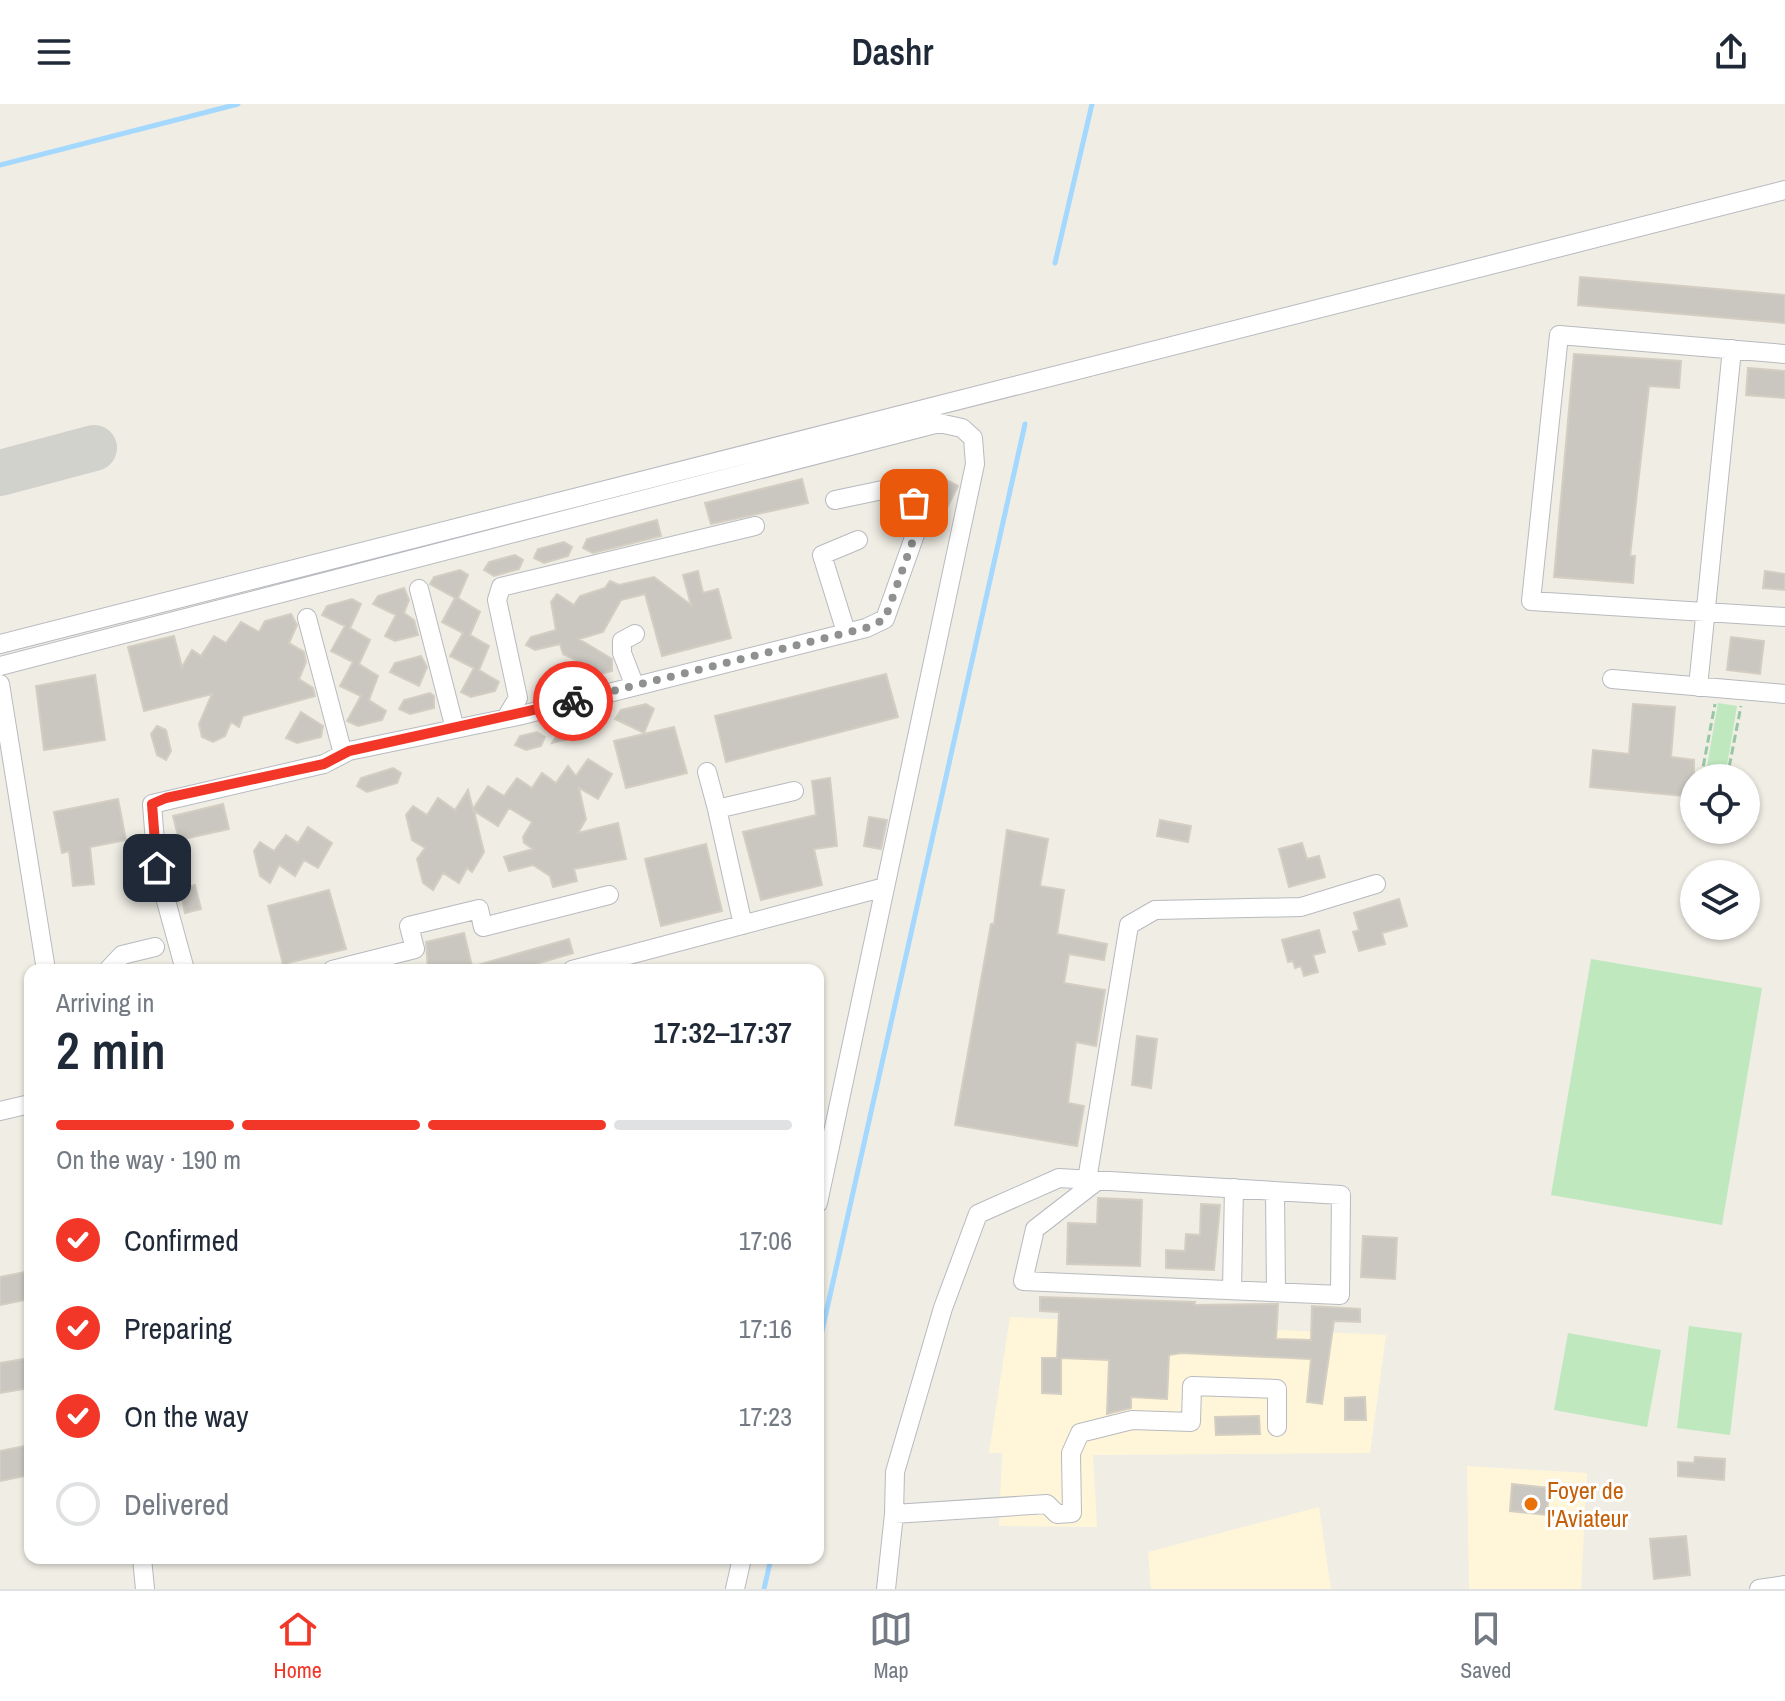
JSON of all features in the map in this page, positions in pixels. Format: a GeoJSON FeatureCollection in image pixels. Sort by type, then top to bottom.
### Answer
{"type":"FeatureCollection","features":[{"type":"Feature","properties":{"kind":"street"},"geometry":{"type":"LineString","coordinates":[[0,644],[1785,190]]}},
{"type":"Feature","properties":{"kind":"street"},"geometry":{"type":"LineString","coordinates":[[1785,354],[1559,335],[1531,601],[1785,617]]}},
{"type":"Feature","properties":{"kind":"street"},"geometry":{"type":"LineString","coordinates":[[1698,687],[1732,349]]}},
{"type":"Feature","properties":{"kind":"street"},"geometry":{"type":"LineString","coordinates":[[0,666],[939,423],[962,428],[973,438],[975,464],[824,1175]]}},
{"type":"Feature","properties":{"kind":"street"},"geometry":{"type":"LineString","coordinates":[[183,964],[157,868],[152,804],[324,764],[343,754],[506,718],[846,632],[885,619],[917,529],[914,503],[892,488],[835,500]]}},
{"type":"Feature","properties":{"kind":"street"},"geometry":{"type":"LineString","coordinates":[[506,718],[518,698],[497,600],[501,587],[755,526]]}},
{"type":"Feature","properties":{"kind":"street"},"geometry":{"type":"LineString","coordinates":[[846,632],[822,555],[858,540]]}},
{"type":"Feature","properties":{"kind":"street"},"geometry":{"type":"LineString","coordinates":[[419,589],[455,729]]}},
{"type":"Feature","properties":{"kind":"street"},"geometry":{"type":"LineString","coordinates":[[307,618],[343,754]]}},
{"type":"Feature","properties":{"kind":"street"},"geometry":{"type":"LineString","coordinates":[[634,684],[622,653],[622,641],[635,634]]}},
{"type":"Feature","properties":{"kind":"street"},"geometry":{"type":"LineString","coordinates":[[1612,679],[1785,694]]}},
{"type":"Feature","properties":{"kind":"street"},"geometry":{"type":"LineString","coordinates":[[0,684],[45,964]]}},
{"type":"Feature","properties":{"kind":"street"},"geometry":{"type":"LineString","coordinates":[[707,772],[743,925]]}},
{"type":"Feature","properties":{"kind":"street"},"geometry":{"type":"LineString","coordinates":[[717,809],[794,791]]}},
{"type":"Feature","properties":{"kind":"street"},"geometry":{"type":"LineString","coordinates":[[886,1589],[895,1472],[943,1308],[978,1214],[1059,1178],[1092,1180],[1234,1188],[1341,1195],[1340,1295],[1023,1281],[1035,1229],[1092,1180],[1129,925],[1155,910],[1301,907],[1376,884]]}},
{"type":"Feature","properties":{"kind":"street"},"geometry":{"type":"LineString","coordinates":[[595,964],[885,887]]}},
{"type":"Feature","properties":{"kind":"street"},"geometry":{"type":"LineString","coordinates":[[356,964],[415,949],[409,926],[479,909],[483,927],[609,895]]}},
{"type":"Feature","properties":{"kind":"street"},"geometry":{"type":"LineString","coordinates":[[114,964],[122,955],[155,947]]}},
{"type":"Feature","properties":{"kind":"street"},"geometry":{"type":"LineString","coordinates":[[0,1111],[24,1105]]}},
{"type":"Feature","properties":{"kind":"street"},"geometry":{"type":"LineString","coordinates":[[1232,1290],[1234,1188]]}},
{"type":"Feature","properties":{"kind":"street"},"geometry":{"type":"LineString","coordinates":[[1275,1191],[1276,1292]]}},
{"type":"Feature","properties":{"kind":"street"},"geometry":{"type":"LineString","coordinates":[[894,1514],[1047,1504],[1057,1514],[1072,1513],[1071,1453],[1080,1433],[1132,1420],[1191,1422],[1192,1386],[1277,1389],[1277,1427]]}},
{"type":"Feature","properties":{"kind":"street"},"geometry":{"type":"LineString","coordinates":[[143,1564],[145,1589]]}},
{"type":"Feature","properties":{"kind":"street"},"geometry":{"type":"LineString","coordinates":[[735,1589],[741,1564]]}},
{"type":"Feature","properties":{"kind":"street"},"geometry":{"type":"LineString","coordinates":[[1759,1589],[1785,1585]]}},
{"type":"Feature","properties":{"kind":"path"},"geometry":{"type":"LineString","coordinates":[[1704,764],[1718,688]]}},
{"type":"Feature","properties":{"kind":"path"},"geometry":{"type":"LineString","coordinates":[[1730,764],[1744,690]]}},
{"type":"Feature","properties":{"kind":"shaded area"},"geometry":{"type":"Polygon","coordinates":[[[1010,1317],[1386,1335],[1370,1453],[1093,1455],[1097,1527],[999,1526],[1002,1453],[989,1453],[1010,1317]]]}},
{"type":"Feature","properties":{"kind":"shaded area"},"geometry":{"type":"Polygon","coordinates":[[[1467,1466],[1587,1473],[1581,1589],[1469,1589],[1467,1466]]]}},
{"type":"Feature","properties":{"kind":"shaded area"},"geometry":{"type":"Polygon","coordinates":[[[1319,1507],[1331,1589],[1151,1589],[1148,1552],[1319,1507]]]}},
{"type":"Feature","properties":{"kind":"green space"},"geometry":{"type":"Polygon","coordinates":[[[1718,703],[1737,706],[1727,764],[1707,764],[1718,703]]]}},
{"type":"Feature","properties":{"kind":"green space"},"geometry":{"type":"Polygon","coordinates":[[[1591,959],[1762,988],[1722,1225],[1551,1195],[1591,959]]]}},
{"type":"Feature","properties":{"kind":"green space"},"geometry":{"type":"Polygon","coordinates":[[[1689,1326],[1742,1333],[1730,1435],[1677,1428],[1689,1326]]]}},
{"type":"Feature","properties":{"kind":"green space"},"geometry":{"type":"Polygon","coordinates":[[[1568,1333],[1661,1350],[1647,1427],[1554,1410],[1568,1333]]]}},
{"type":"Feature","properties":{"kind":"building"},"geometry":{"type":"Polygon","coordinates":[[[1580,277],[1785,295],[1785,323],[1578,305],[1580,277]]]}},
{"type":"Feature","properties":{"kind":"building"},"geometry":{"type":"Polygon","coordinates":[[[1574,354],[1681,361],[1679,388],[1649,386],[1630,556],[1635,556],[1633,583],[1554,577],[1574,354]]]}},
{"type":"Feature","properties":{"kind":"building"},"geometry":{"type":"Polygon","coordinates":[[[1748,368],[1785,371],[1785,398],[1746,395],[1748,368]]]}},
{"type":"Feature","properties":{"kind":"building"},"geometry":{"type":"Polygon","coordinates":[[[927,470],[958,486],[948,506],[917,490],[927,470]]]}},
{"type":"Feature","properties":{"kind":"building"},"geometry":{"type":"Polygon","coordinates":[[[802,479],[808,503],[711,524],[705,503],[802,479]]]}},
{"type":"Feature","properties":{"kind":"building"},"geometry":{"type":"Polygon","coordinates":[[[657,520],[661,536],[593,553],[583,548],[587,539],[657,520]]]}},
{"type":"Feature","properties":{"kind":"building"},"geometry":{"type":"Polygon","coordinates":[[[564,542],[572,547],[568,556],[544,563],[534,558],[538,549],[564,542]]]}},
{"type":"Feature","properties":{"kind":"building"},"geometry":{"type":"Polygon","coordinates":[[[515,555],[523,560],[519,569],[494,576],[484,570],[489,562],[515,555]]]}},
{"type":"Feature","properties":{"kind":"building"},"geometry":{"type":"Polygon","coordinates":[[[460,570],[468,575],[458,598],[480,612],[470,635],[489,646],[479,670],[499,682],[495,691],[471,697],[461,692],[474,668],[450,656],[463,633],[442,622],[455,598],[430,584],[434,577],[460,570]]]}},
{"type":"Feature","properties":{"kind":"building"},"geometry":{"type":"Polygon","coordinates":[[[698,571],[703,593],[718,589],[731,638],[662,656],[645,594],[621,600],[603,632],[579,639],[612,659],[612,671],[578,680],[568,675],[576,660],[563,654],[560,644],[535,650],[526,645],[531,637],[556,630],[551,602],[557,594],[574,605],[580,596],[605,588],[610,581],[619,585],[654,577],[691,605],[683,575],[698,571]]]}},
{"type":"Feature","properties":{"kind":"building"},"geometry":{"type":"Polygon","coordinates":[[[1765,571],[1785,574],[1785,590],[1763,588],[1765,571]]]}},
{"type":"Feature","properties":{"kind":"building"},"geometry":{"type":"Polygon","coordinates":[[[404,588],[409,600],[404,613],[414,620],[418,635],[395,641],[385,636],[396,615],[373,604],[378,596],[404,588]]]}},
{"type":"Feature","properties":{"kind":"building"},"geometry":{"type":"Polygon","coordinates":[[[352,599],[361,604],[350,628],[370,640],[359,664],[378,676],[369,700],[386,711],[382,720],[358,726],[347,721],[361,696],[340,686],[353,662],[331,651],[345,626],[322,615],[327,606],[352,599]]]}},
{"type":"Feature","properties":{"kind":"building"},"geometry":{"type":"Polygon","coordinates":[[[291,614],[297,625],[289,643],[304,652],[306,662],[299,679],[313,688],[315,696],[243,716],[239,727],[231,722],[225,736],[213,742],[202,737],[199,724],[212,694],[144,711],[128,647],[174,636],[182,667],[192,650],[201,656],[214,636],[226,643],[241,622],[259,632],[265,621],[291,614]]]}},
{"type":"Feature","properties":{"kind":"building"},"geometry":{"type":"Polygon","coordinates":[[[1731,637],[1764,641],[1760,674],[1727,670],[1731,637]]]}},
{"type":"Feature","properties":{"kind":"building"},"geometry":{"type":"Polygon","coordinates":[[[421,656],[427,667],[419,686],[390,672],[395,663],[421,656]]]}},
{"type":"Feature","properties":{"kind":"building"},"geometry":{"type":"Polygon","coordinates":[[[886,674],[898,717],[726,762],[715,716],[886,674]]]}},
{"type":"Feature","properties":{"kind":"building"},"geometry":{"type":"Polygon","coordinates":[[[95,675],[105,740],[44,750],[36,686],[95,675]]]}},
{"type":"Feature","properties":{"kind":"building"},"geometry":{"type":"Polygon","coordinates":[[[430,693],[434,696],[434,708],[410,714],[399,709],[404,700],[430,693]]]}},
{"type":"Feature","properties":{"kind":"building"},"geometry":{"type":"Polygon","coordinates":[[[646,704],[654,709],[644,733],[615,719],[621,710],[646,704]]]}},
{"type":"Feature","properties":{"kind":"building"},"geometry":{"type":"Polygon","coordinates":[[[1633,704],[1675,707],[1671,757],[1694,760],[1694,764],[1680,764],[1680,796],[1590,787],[1593,750],[1629,754],[1633,704]]]}},
{"type":"Feature","properties":{"kind":"building"},"geometry":{"type":"Polygon","coordinates":[[[301,712],[323,726],[321,737],[297,743],[286,738],[301,712]]]}},
{"type":"Feature","properties":{"kind":"building"},"geometry":{"type":"Polygon","coordinates":[[[577,722],[585,727],[582,736],[552,743],[561,728],[577,722]]]}},
{"type":"Feature","properties":{"kind":"building"},"geometry":{"type":"Polygon","coordinates":[[[157,726],[166,730],[171,751],[166,760],[157,755],[151,734],[157,726]]]}},
{"type":"Feature","properties":{"kind":"building"},"geometry":{"type":"Polygon","coordinates":[[[674,727],[687,773],[626,788],[614,741],[674,727]]]}},
{"type":"Feature","properties":{"kind":"building"},"geometry":{"type":"Polygon","coordinates":[[[537,732],[545,737],[541,746],[526,750],[515,745],[520,736],[537,732]]]}},
{"type":"Feature","properties":{"kind":"building"},"geometry":{"type":"Polygon","coordinates":[[[588,759],[612,774],[598,799],[579,788],[586,819],[578,833],[618,823],[626,859],[574,869],[577,881],[553,887],[550,876],[533,865],[509,871],[504,857],[533,849],[524,843],[523,837],[532,822],[509,808],[498,826],[474,811],[484,852],[472,872],[467,868],[459,883],[443,873],[433,890],[423,883],[417,859],[425,848],[412,840],[406,815],[413,806],[427,815],[438,798],[455,810],[468,790],[473,809],[488,786],[504,796],[517,778],[532,788],[542,773],[556,783],[568,766],[576,776],[588,759]]]}},
{"type":"Feature","properties":{"kind":"building"},"geometry":{"type":"Polygon","coordinates":[[[393,768],[401,773],[397,783],[367,792],[357,786],[361,778],[393,768]]]}},
{"type":"Feature","properties":{"kind":"building"},"geometry":{"type":"Polygon","coordinates":[[[830,778],[837,846],[814,849],[822,885],[761,900],[743,832],[816,815],[812,781],[830,778]]]}},
{"type":"Feature","properties":{"kind":"building"},"geometry":{"type":"Polygon","coordinates":[[[118,799],[126,840],[90,847],[94,884],[73,886],[69,851],[62,853],[54,812],[118,799]]]}},
{"type":"Feature","properties":{"kind":"building"},"geometry":{"type":"Polygon","coordinates":[[[223,804],[229,829],[179,840],[173,816],[223,804]]]}},
{"type":"Feature","properties":{"kind":"building"},"geometry":{"type":"Polygon","coordinates":[[[869,817],[887,820],[881,849],[864,846],[869,817]]]}},
{"type":"Feature","properties":{"kind":"building"},"geometry":{"type":"Polygon","coordinates":[[[1160,820],[1191,826],[1188,842],[1157,836],[1160,820]]]}},
{"type":"Feature","properties":{"kind":"building"},"geometry":{"type":"Polygon","coordinates":[[[308,827],[332,843],[318,868],[304,860],[295,876],[279,865],[270,883],[260,876],[254,851],[260,842],[274,851],[286,835],[298,843],[308,827]]]}},
{"type":"Feature","properties":{"kind":"building"},"geometry":{"type":"Polygon","coordinates":[[[1007,830],[1048,839],[1040,886],[1064,890],[1057,934],[1107,944],[1104,960],[1069,954],[1064,983],[1105,990],[1096,1046],[1076,1042],[1068,1103],[1084,1106],[1077,1146],[955,1125],[991,924],[994,924],[1007,830]]]}},
{"type":"Feature","properties":{"kind":"building"},"geometry":{"type":"Polygon","coordinates":[[[1302,843],[1307,859],[1319,856],[1325,877],[1289,887],[1279,849],[1302,843]]]}},
{"type":"Feature","properties":{"kind":"building"},"geometry":{"type":"Polygon","coordinates":[[[706,844],[722,911],[661,926],[645,859],[706,844]]]}},
{"type":"Feature","properties":{"kind":"building"},"geometry":{"type":"Polygon","coordinates":[[[195,885],[201,909],[185,913],[180,889],[195,885]]]}},
{"type":"Feature","properties":{"kind":"building"},"geometry":{"type":"Polygon","coordinates":[[[329,890],[346,949],[283,964],[268,906],[329,890]]]}},
{"type":"Feature","properties":{"kind":"building"},"geometry":{"type":"Polygon","coordinates":[[[1399,899],[1407,926],[1382,933],[1385,944],[1359,951],[1353,932],[1359,930],[1354,913],[1399,899]]]}},
{"type":"Feature","properties":{"kind":"building"},"geometry":{"type":"Polygon","coordinates":[[[1319,930],[1325,952],[1313,955],[1318,972],[1304,976],[1301,966],[1295,968],[1293,961],[1288,962],[1282,940],[1319,930]]]}},
{"type":"Feature","properties":{"kind":"building"},"geometry":{"type":"Polygon","coordinates":[[[464,933],[472,964],[428,964],[426,942],[464,933]]]}},
{"type":"Feature","properties":{"kind":"building"},"geometry":{"type":"Polygon","coordinates":[[[569,939],[573,953],[536,964],[481,964],[569,939]]]}},
{"type":"Feature","properties":{"kind":"building"},"geometry":{"type":"Polygon","coordinates":[[[1137,1036],[1157,1039],[1151,1088],[1132,1085],[1137,1036]]]}},
{"type":"Feature","properties":{"kind":"building"},"geometry":{"type":"Polygon","coordinates":[[[1098,1198],[1142,1200],[1140,1266],[1067,1264],[1068,1223],[1097,1224],[1098,1198]]]}},
{"type":"Feature","properties":{"kind":"building"},"geometry":{"type":"Polygon","coordinates":[[[1201,1204],[1220,1205],[1214,1270],[1166,1268],[1166,1250],[1185,1251],[1186,1234],[1200,1235],[1201,1204]]]}},
{"type":"Feature","properties":{"kind":"building"},"geometry":{"type":"Polygon","coordinates":[[[1363,1236],[1397,1238],[1395,1279],[1361,1277],[1363,1236]]]}},
{"type":"Feature","properties":{"kind":"building"},"geometry":{"type":"Polygon","coordinates":[[[24,1272],[24,1300],[0,1305],[0,1277],[24,1272]]]}},
{"type":"Feature","properties":{"kind":"building"},"geometry":{"type":"Polygon","coordinates":[[[1040,1297],[1195,1302],[1194,1305],[1278,1304],[1276,1339],[1311,1340],[1312,1306],[1360,1309],[1360,1322],[1334,1321],[1322,1404],[1307,1402],[1311,1359],[1181,1353],[1169,1355],[1167,1399],[1131,1397],[1131,1408],[1107,1414],[1109,1360],[1061,1358],[1061,1394],[1042,1393],[1042,1358],[1057,1358],[1059,1312],[1040,1311],[1040,1297]]]}},
{"type":"Feature","properties":{"kind":"building"},"geometry":{"type":"Polygon","coordinates":[[[24,1359],[24,1389],[0,1393],[0,1363],[24,1359]]]}},
{"type":"Feature","properties":{"kind":"building"},"geometry":{"type":"Polygon","coordinates":[[[1365,1397],[1366,1420],[1345,1420],[1345,1398],[1365,1397]]]}},
{"type":"Feature","properties":{"kind":"building"},"geometry":{"type":"Polygon","coordinates":[[[1259,1416],[1260,1434],[1216,1435],[1215,1417],[1259,1416]]]}},
{"type":"Feature","properties":{"kind":"building"},"geometry":{"type":"Polygon","coordinates":[[[24,1446],[24,1476],[0,1481],[0,1451],[24,1446]]]}},
{"type":"Feature","properties":{"kind":"building"},"geometry":{"type":"Polygon","coordinates":[[[1695,1457],[1725,1459],[1724,1480],[1678,1476],[1678,1462],[1694,1463],[1695,1457]]]}},
{"type":"Feature","properties":{"kind":"building"},"geometry":{"type":"Polygon","coordinates":[[[1512,1484],[1549,1488],[1547,1515],[1510,1511],[1512,1484]]]}},
{"type":"Feature","properties":{"kind":"building"},"geometry":{"type":"Polygon","coordinates":[[[1686,1536],[1690,1575],[1654,1579],[1650,1539],[1686,1536]]]}},
{"type":"Feature","properties":{"kind":"waterway"},"geometry":{"type":"LineString","coordinates":[[0,165],[238,104]]}},
{"type":"Feature","properties":{"kind":"waterway"},"geometry":{"type":"LineString","coordinates":[[1055,263],[1092,104]]}},
{"type":"Feature","properties":{"kind":"waterway"},"geometry":{"type":"LineString","coordinates":[[824,1322],[1025,424]]}},
{"type":"Feature","properties":{"kind":"waterway"},"geometry":{"type":"LineString","coordinates":[[764,1589],[770,1564]]}},
{"type":"Feature","properties":{"kind":"taxiway"},"geometry":{"type":"LineString","coordinates":[[0,473],[94,448]]}},
{"type":"Feature","properties":{"kind":"way so far"},"geometry":{"type":"LineString","coordinates":[[573,701],[866,628],[885,619],[917,529],[914,503]]}},
{"type":"Feature","properties":{"kind":"place","name":"Foyer de l'Aviateur"},"geometry":{"type":"Point","coordinates":[1531,1504]}},
{"type":"Feature","properties":{"kind":"route"},"geometry":{"type":"LineString","coordinates":[[157,868],[152,804],[166,798],[324,764],[349,751],[518,716],[573,701]]}}]}
